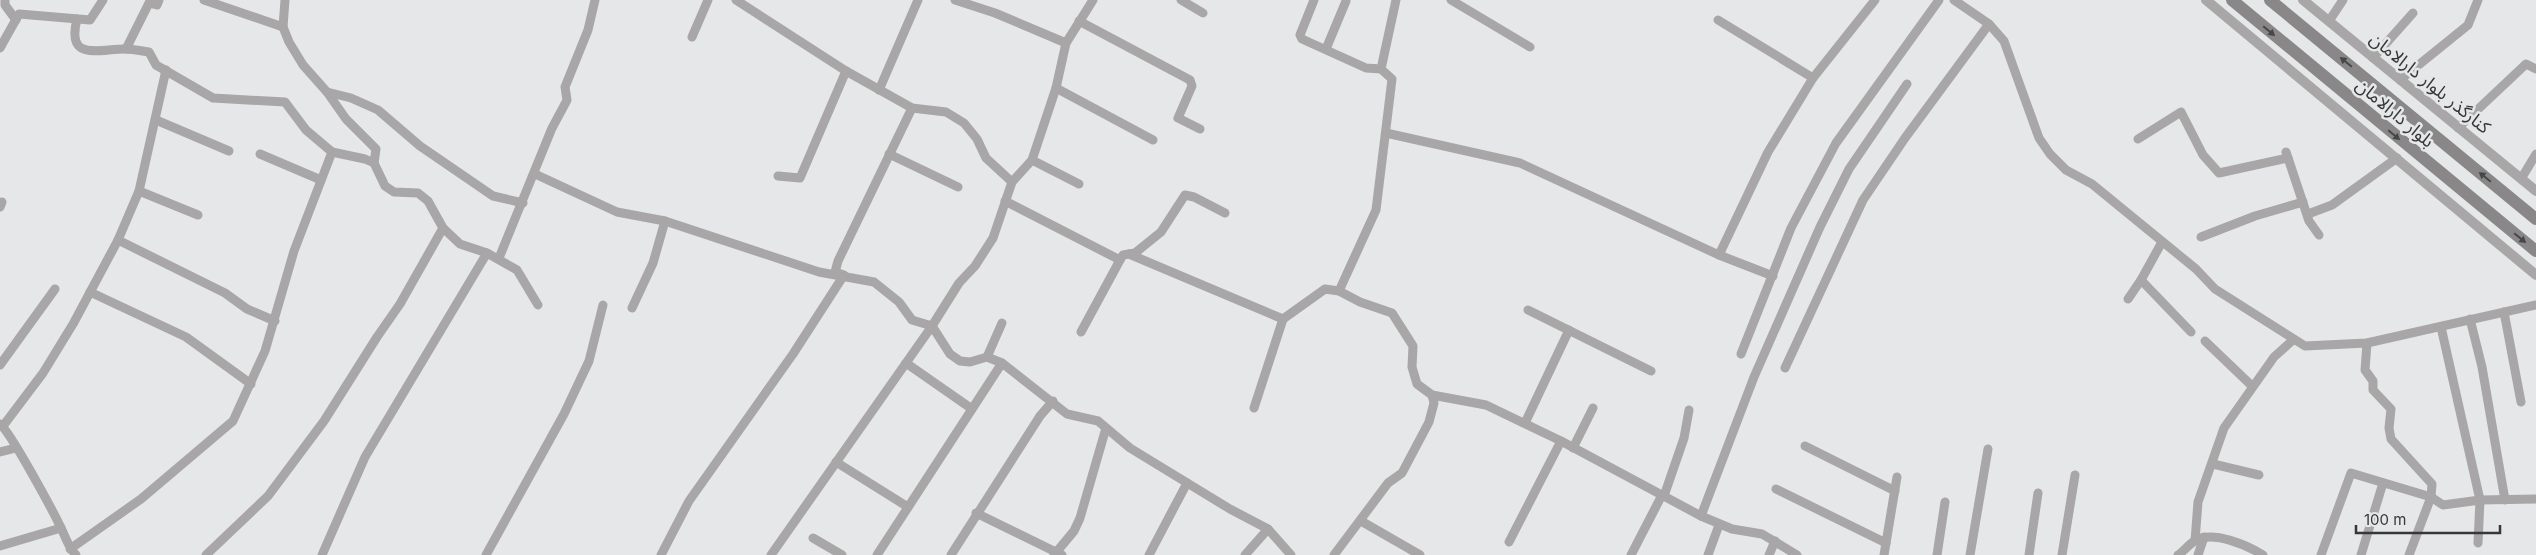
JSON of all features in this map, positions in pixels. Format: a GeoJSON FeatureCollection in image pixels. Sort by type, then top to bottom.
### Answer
{"type":"FeatureCollection","features":[{"type":"Feature","properties":{"kind":"main road","name":"بلوار دارالامان"},"geometry":{"type":"LineString","coordinates":[[2232,0],[2536,251]]}},
{"type":"Feature","properties":{"kind":"main road","name":"بلوار دارالامان"},"geometry":{"type":"LineString","coordinates":[[2270,0],[2536,219]]}},
{"type":"Feature","properties":{"kind":"street"},"geometry":{"type":"LineString","coordinates":[[5,0],[5,5],[16,20]]}},
{"type":"Feature","properties":{"kind":"street"},"geometry":{"type":"LineString","coordinates":[[0,48],[19,14],[90,20],[103,0]]}},
{"type":"Feature","properties":{"kind":"street"},"geometry":{"type":"LineString","coordinates":[[126,49],[149,3],[157,4],[159,0]]}},
{"type":"Feature","properties":{"kind":"street"},"geometry":{"type":"LineString","coordinates":[[204,0],[283,28]]}},
{"type":"Feature","properties":{"kind":"street"},"geometry":{"type":"LineString","coordinates":[[285,0],[283,28],[289,42],[303,65],[327,92],[346,119],[376,149],[374,163],[385,186],[394,192],[418,193],[428,201],[443,228],[460,244],[487,252],[500,258],[517,270],[538,305]]}},
{"type":"Feature","properties":{"kind":"street"},"geometry":{"type":"LineString","coordinates":[[500,258],[552,128],[567,100],[565,87],[588,30],[595,0]]}},
{"type":"Feature","properties":{"kind":"street"},"geometry":{"type":"LineString","coordinates":[[692,37],[708,0]]}},
{"type":"Feature","properties":{"kind":"street"},"geometry":{"type":"LineString","coordinates":[[736,0],[846,71],[912,108],[946,112],[964,123],[977,139],[986,158],[1012,182]]}},
{"type":"Feature","properties":{"kind":"street"},"geometry":{"type":"LineString","coordinates":[[879,90],[918,0]]}},
{"type":"Feature","properties":{"kind":"street"},"geometry":{"type":"LineString","coordinates":[[955,0],[995,13],[1066,43]]}},
{"type":"Feature","properties":{"kind":"street"},"geometry":{"type":"LineString","coordinates":[[771,555],[932,326],[959,283],[975,266],[993,238],[1012,182],[1032,160],[1056,88],[1066,43],[1093,0]]}},
{"type":"Feature","properties":{"kind":"street"},"geometry":{"type":"LineString","coordinates":[[1181,0],[1203,13]]}},
{"type":"Feature","properties":{"kind":"street"},"geometry":{"type":"LineString","coordinates":[[1314,0],[1300,38],[1366,68],[1381,69],[1392,79],[1376,210],[1339,291]]}},
{"type":"Feature","properties":{"kind":"street"},"geometry":{"type":"LineString","coordinates":[[1381,69],[1396,0]]}},
{"type":"Feature","properties":{"kind":"street"},"geometry":{"type":"LineString","coordinates":[[1451,0],[1530,47]]}},
{"type":"Feature","properties":{"kind":"street"},"geometry":{"type":"LineString","coordinates":[[1719,255],[1768,152],[1813,78],[1875,0]]}},
{"type":"Feature","properties":{"kind":"street"},"geometry":{"type":"LineString","coordinates":[[1741,354],[1791,228],[1836,143],[1939,0]]}},
{"type":"Feature","properties":{"kind":"street"},"geometry":{"type":"LineString","coordinates":[[1954,0],[1989,24],[2004,41],[2039,138],[2050,154],[2066,170],[2092,184],[2196,270],[2215,290],[2278,328],[2293,340],[2305,346],[2367,343],[2536,304]]}},
{"type":"Feature","properties":{"kind":"street"},"geometry":{"type":"LineString","coordinates":[[2206,0],[2536,275]]}},
{"type":"Feature","properties":{"kind":"street","name":"کنارگذر بلوار دارالامان"},"geometry":{"type":"LineString","coordinates":[[2303,0],[2536,191]]}},
{"type":"Feature","properties":{"kind":"street"},"geometry":{"type":"LineString","coordinates":[[2329,21],[2343,0]]}},
{"type":"Feature","properties":{"kind":"street"},"geometry":{"type":"LineString","coordinates":[[2400,80],[2468,25],[2478,0]]}},
{"type":"Feature","properties":{"kind":"street"},"geometry":{"type":"LineString","coordinates":[[1326,49],[1346,1]]}},
{"type":"Feature","properties":{"kind":"street"},"geometry":{"type":"LineString","coordinates":[[2373,58],[2413,13]]}},
{"type":"Feature","properties":{"kind":"street"},"geometry":{"type":"LineString","coordinates":[[77,19],[75,41],[79,47],[90,51],[126,49],[149,52],[156,64],[213,98],[285,102],[306,130],[332,152],[365,159],[374,163]]}},
{"type":"Feature","properties":{"kind":"street"},"geometry":{"type":"LineString","coordinates":[[1718,20],[1813,78]]}},
{"type":"Feature","properties":{"kind":"street"},"geometry":{"type":"LineString","coordinates":[[1080,21],[1190,80],[1192,86],[1178,118],[1200,129]]}},
{"type":"Feature","properties":{"kind":"street"},"geometry":{"type":"LineString","coordinates":[[1785,368],[1863,200],[1905,138],[1989,24]]}},
{"type":"Feature","properties":{"kind":"street"},"geometry":{"type":"LineString","coordinates":[[2458,128],[2526,64],[2536,69]]}},
{"type":"Feature","properties":{"kind":"street"},"geometry":{"type":"LineString","coordinates":[[166,70],[139,192],[118,240],[43,373],[1,425],[16,448],[73,552],[141,499],[232,422],[251,384],[275,321],[294,251],[332,152]]}},
{"type":"Feature","properties":{"kind":"street"},"geometry":{"type":"LineString","coordinates":[[778,176],[800,178],[846,71]]}},
{"type":"Feature","properties":{"kind":"street"},"geometry":{"type":"LineString","coordinates":[[1701,516],[1754,377],[1820,227],[1850,169],[1907,84]]}},
{"type":"Feature","properties":{"kind":"street"},"geometry":{"type":"LineString","coordinates":[[1056,88],[1153,140]]}},
{"type":"Feature","properties":{"kind":"street"},"geometry":{"type":"LineString","coordinates":[[327,92],[351,98],[378,110],[420,146],[493,196],[523,203]]}},
{"type":"Feature","properties":{"kind":"street"},"geometry":{"type":"LineString","coordinates":[[912,108],[838,261],[835,272],[874,282],[899,302],[912,320],[932,326],[950,354],[960,361],[970,362],[987,357],[1002,363],[1067,414],[1098,421],[1130,448],[1268,529],[1291,555]]}},
{"type":"Feature","properties":{"kind":"street"},"geometry":{"type":"LineString","coordinates":[[2138,139],[2181,112],[2203,155],[2219,173],[2287,155],[2309,221],[2319,235]]}},
{"type":"Feature","properties":{"kind":"street"},"geometry":{"type":"LineString","coordinates":[[156,120],[229,151]]}},
{"type":"Feature","properties":{"kind":"street"},"geometry":{"type":"LineString","coordinates":[[1386,133],[1520,162],[1719,255],[1773,276]]}},
{"type":"Feature","properties":{"kind":"street"},"geometry":{"type":"LineString","coordinates":[[260,154],[321,180]]}},
{"type":"Feature","properties":{"kind":"street"},"geometry":{"type":"LineString","coordinates":[[889,154],[958,187]]}},
{"type":"Feature","properties":{"kind":"street"},"geometry":{"type":"LineString","coordinates":[[2521,179],[2536,154]]}},
{"type":"Feature","properties":{"kind":"street"},"geometry":{"type":"LineString","coordinates":[[2308,214],[2332,204],[2397,158]]}},
{"type":"Feature","properties":{"kind":"street"},"geometry":{"type":"LineString","coordinates":[[1032,160],[1079,184]]}},
{"type":"Feature","properties":{"kind":"street"},"geometry":{"type":"LineString","coordinates":[[535,174],[617,212],[665,222],[819,272],[844,275]]}},
{"type":"Feature","properties":{"kind":"street"},"geometry":{"type":"LineString","coordinates":[[139,192],[198,215]]}},
{"type":"Feature","properties":{"kind":"street"},"geometry":{"type":"LineString","coordinates":[[1081,332],[1123,255],[1135,253],[1161,232],[1185,195],[1194,196],[1225,214]]}},
{"type":"Feature","properties":{"kind":"street"},"geometry":{"type":"LineString","coordinates":[[1005,201],[1120,260]]}},
{"type":"Feature","properties":{"kind":"street"},"geometry":{"type":"LineString","coordinates":[[2201,237],[2255,216],[2303,202]]}},
{"type":"Feature","properties":{"kind":"street"},"geometry":{"type":"LineString","coordinates":[[632,308],[653,263],[665,222]]}},
{"type":"Feature","properties":{"kind":"street"},"geometry":{"type":"LineString","coordinates":[[206,555],[268,496],[324,421],[400,304],[443,228]]}},
{"type":"Feature","properties":{"kind":"street"},"geometry":{"type":"LineString","coordinates":[[118,240],[225,293],[246,310],[275,321]]}},
{"type":"Feature","properties":{"kind":"street"},"geometry":{"type":"LineString","coordinates":[[2128,299],[2162,242]]}},
{"type":"Feature","properties":{"kind":"street"},"geometry":{"type":"LineString","coordinates":[[322,555],[365,457],[487,252]]}},
{"type":"Feature","properties":{"kind":"street"},"geometry":{"type":"LineString","coordinates":[[1129,254],[1283,319]]}},
{"type":"Feature","properties":{"kind":"street"},"geometry":{"type":"LineString","coordinates":[[661,555],[690,501],[793,354],[844,275]]}},
{"type":"Feature","properties":{"kind":"street"},"geometry":{"type":"LineString","coordinates":[[2141,280],[2191,332]]}},
{"type":"Feature","properties":{"kind":"street"},"geometry":{"type":"LineString","coordinates":[[0,365],[55,289]]}},
{"type":"Feature","properties":{"kind":"street"},"geometry":{"type":"LineString","coordinates":[[1254,408],[1283,319],[1326,289],[1339,291],[1360,302],[1392,313],[1413,346],[1412,367],[1417,384],[1432,395],[1486,405],[1561,441],[1719,525],[1762,534],[1797,555]]}},
{"type":"Feature","properties":{"kind":"street"},"geometry":{"type":"LineString","coordinates":[[90,292],[186,337],[251,384]]}},
{"type":"Feature","properties":{"kind":"street"},"geometry":{"type":"LineString","coordinates":[[486,555],[568,405],[589,361],[603,305]]}},
{"type":"Feature","properties":{"kind":"street"},"geometry":{"type":"LineString","coordinates":[[1528,310],[1651,371]]}},
{"type":"Feature","properties":{"kind":"street"},"geometry":{"type":"LineString","coordinates":[[2504,312],[2521,402]]}},
{"type":"Feature","properties":{"kind":"street"},"geometry":{"type":"LineString","coordinates":[[2470,319],[2482,367],[2506,500]]}},
{"type":"Feature","properties":{"kind":"street"},"geometry":{"type":"LineString","coordinates":[[987,357],[1002,323]]}},
{"type":"Feature","properties":{"kind":"street"},"geometry":{"type":"LineString","coordinates":[[2441,327],[2480,500],[2478,543]]}},
{"type":"Feature","properties":{"kind":"street"},"geometry":{"type":"LineString","coordinates":[[1525,423],[1569,330]]}},
{"type":"Feature","properties":{"kind":"street"},"geometry":{"type":"LineString","coordinates":[[2198,555],[2198,502],[2213,464],[2224,428],[2252,386],[2274,358],[2293,340]]}},
{"type":"Feature","properties":{"kind":"street"},"geometry":{"type":"LineString","coordinates":[[2205,341],[2252,386]]}},
{"type":"Feature","properties":{"kind":"street"},"geometry":{"type":"LineString","coordinates":[[2367,343],[2365,370],[2373,381],[2373,390],[2391,409],[2388,428],[2391,439],[2432,484],[2430,497],[2409,555]]}},
{"type":"Feature","properties":{"kind":"street"},"geometry":{"type":"LineString","coordinates":[[906,363],[972,409]]}},
{"type":"Feature","properties":{"kind":"street"},"geometry":{"type":"LineString","coordinates":[[877,555],[1002,363]]}},
{"type":"Feature","properties":{"kind":"street"},"geometry":{"type":"LineString","coordinates":[[1334,555],[1388,483],[1402,473],[1416,450],[1429,422],[1434,403],[1432,395]]}},
{"type":"Feature","properties":{"kind":"street"},"geometry":{"type":"LineString","coordinates":[[951,555],[976,513],[1040,416],[1052,401]]}},
{"type":"Feature","properties":{"kind":"street"},"geometry":{"type":"LineString","coordinates":[[1573,448],[1593,408]]}},
{"type":"Feature","properties":{"kind":"street"},"geometry":{"type":"LineString","coordinates":[[1631,555],[1663,495],[1684,438],[1689,410]]}},
{"type":"Feature","properties":{"kind":"street"},"geometry":{"type":"LineString","coordinates":[[976,513],[1057,554],[1074,531],[1080,518],[1106,428]]}},
{"type":"Feature","properties":{"kind":"street"},"geometry":{"type":"LineString","coordinates":[[1509,542],[1561,441]]}},
{"type":"Feature","properties":{"kind":"street"},"geometry":{"type":"LineString","coordinates":[[1805,446],[1895,491]]}},
{"type":"Feature","properties":{"kind":"street"},"geometry":{"type":"LineString","coordinates":[[0,452],[16,448]]}},
{"type":"Feature","properties":{"kind":"street"},"geometry":{"type":"LineString","coordinates":[[1970,555],[1988,449]]}},
{"type":"Feature","properties":{"kind":"street"},"geometry":{"type":"LineString","coordinates":[[836,462],[908,507]]}},
{"type":"Feature","properties":{"kind":"street"},"geometry":{"type":"LineString","coordinates":[[2213,464],[2259,475]]}},
{"type":"Feature","properties":{"kind":"street"},"geometry":{"type":"LineString","coordinates":[[2321,555],[2352,473],[2430,497],[2446,505],[2480,500],[2536,499]]}},
{"type":"Feature","properties":{"kind":"street"},"geometry":{"type":"LineString","coordinates":[[2062,555],[2075,475]]}},
{"type":"Feature","properties":{"kind":"street"},"geometry":{"type":"LineString","coordinates":[[1884,555],[1897,477]]}},
{"type":"Feature","properties":{"kind":"street"},"geometry":{"type":"LineString","coordinates":[[1149,555],[1187,483]]}},
{"type":"Feature","properties":{"kind":"street"},"geometry":{"type":"LineString","coordinates":[[2360,555],[2383,483]]}},
{"type":"Feature","properties":{"kind":"street"},"geometry":{"type":"LineString","coordinates":[[1776,489],[1886,542]]}},
{"type":"Feature","properties":{"kind":"street"},"geometry":{"type":"LineString","coordinates":[[2029,555],[2038,493]]}},
{"type":"Feature","properties":{"kind":"street"},"geometry":{"type":"LineString","coordinates":[[1937,555],[1945,502]]}},
{"type":"Feature","properties":{"kind":"street"},"geometry":{"type":"LineString","coordinates":[[1361,521],[1420,555]]}},
{"type":"Feature","properties":{"kind":"street"},"geometry":{"type":"LineString","coordinates":[[1708,555],[1719,525]]}},
{"type":"Feature","properties":{"kind":"street"},"geometry":{"type":"LineString","coordinates":[[0,546],[61,528]]}},
{"type":"Feature","properties":{"kind":"street"},"geometry":{"type":"LineString","coordinates":[[1245,555],[1268,529]]}},
{"type":"Feature","properties":{"kind":"street"},"geometry":{"type":"LineString","coordinates":[[813,538],[842,555]]}},
{"type":"Feature","properties":{"kind":"street"},"geometry":{"type":"LineString","coordinates":[[2178,555],[2199,539],[2220,538],[2261,554]]}},
{"type":"Feature","properties":{"kind":"street"},"geometry":{"type":"LineString","coordinates":[[1769,555],[1775,541]]}}]}
